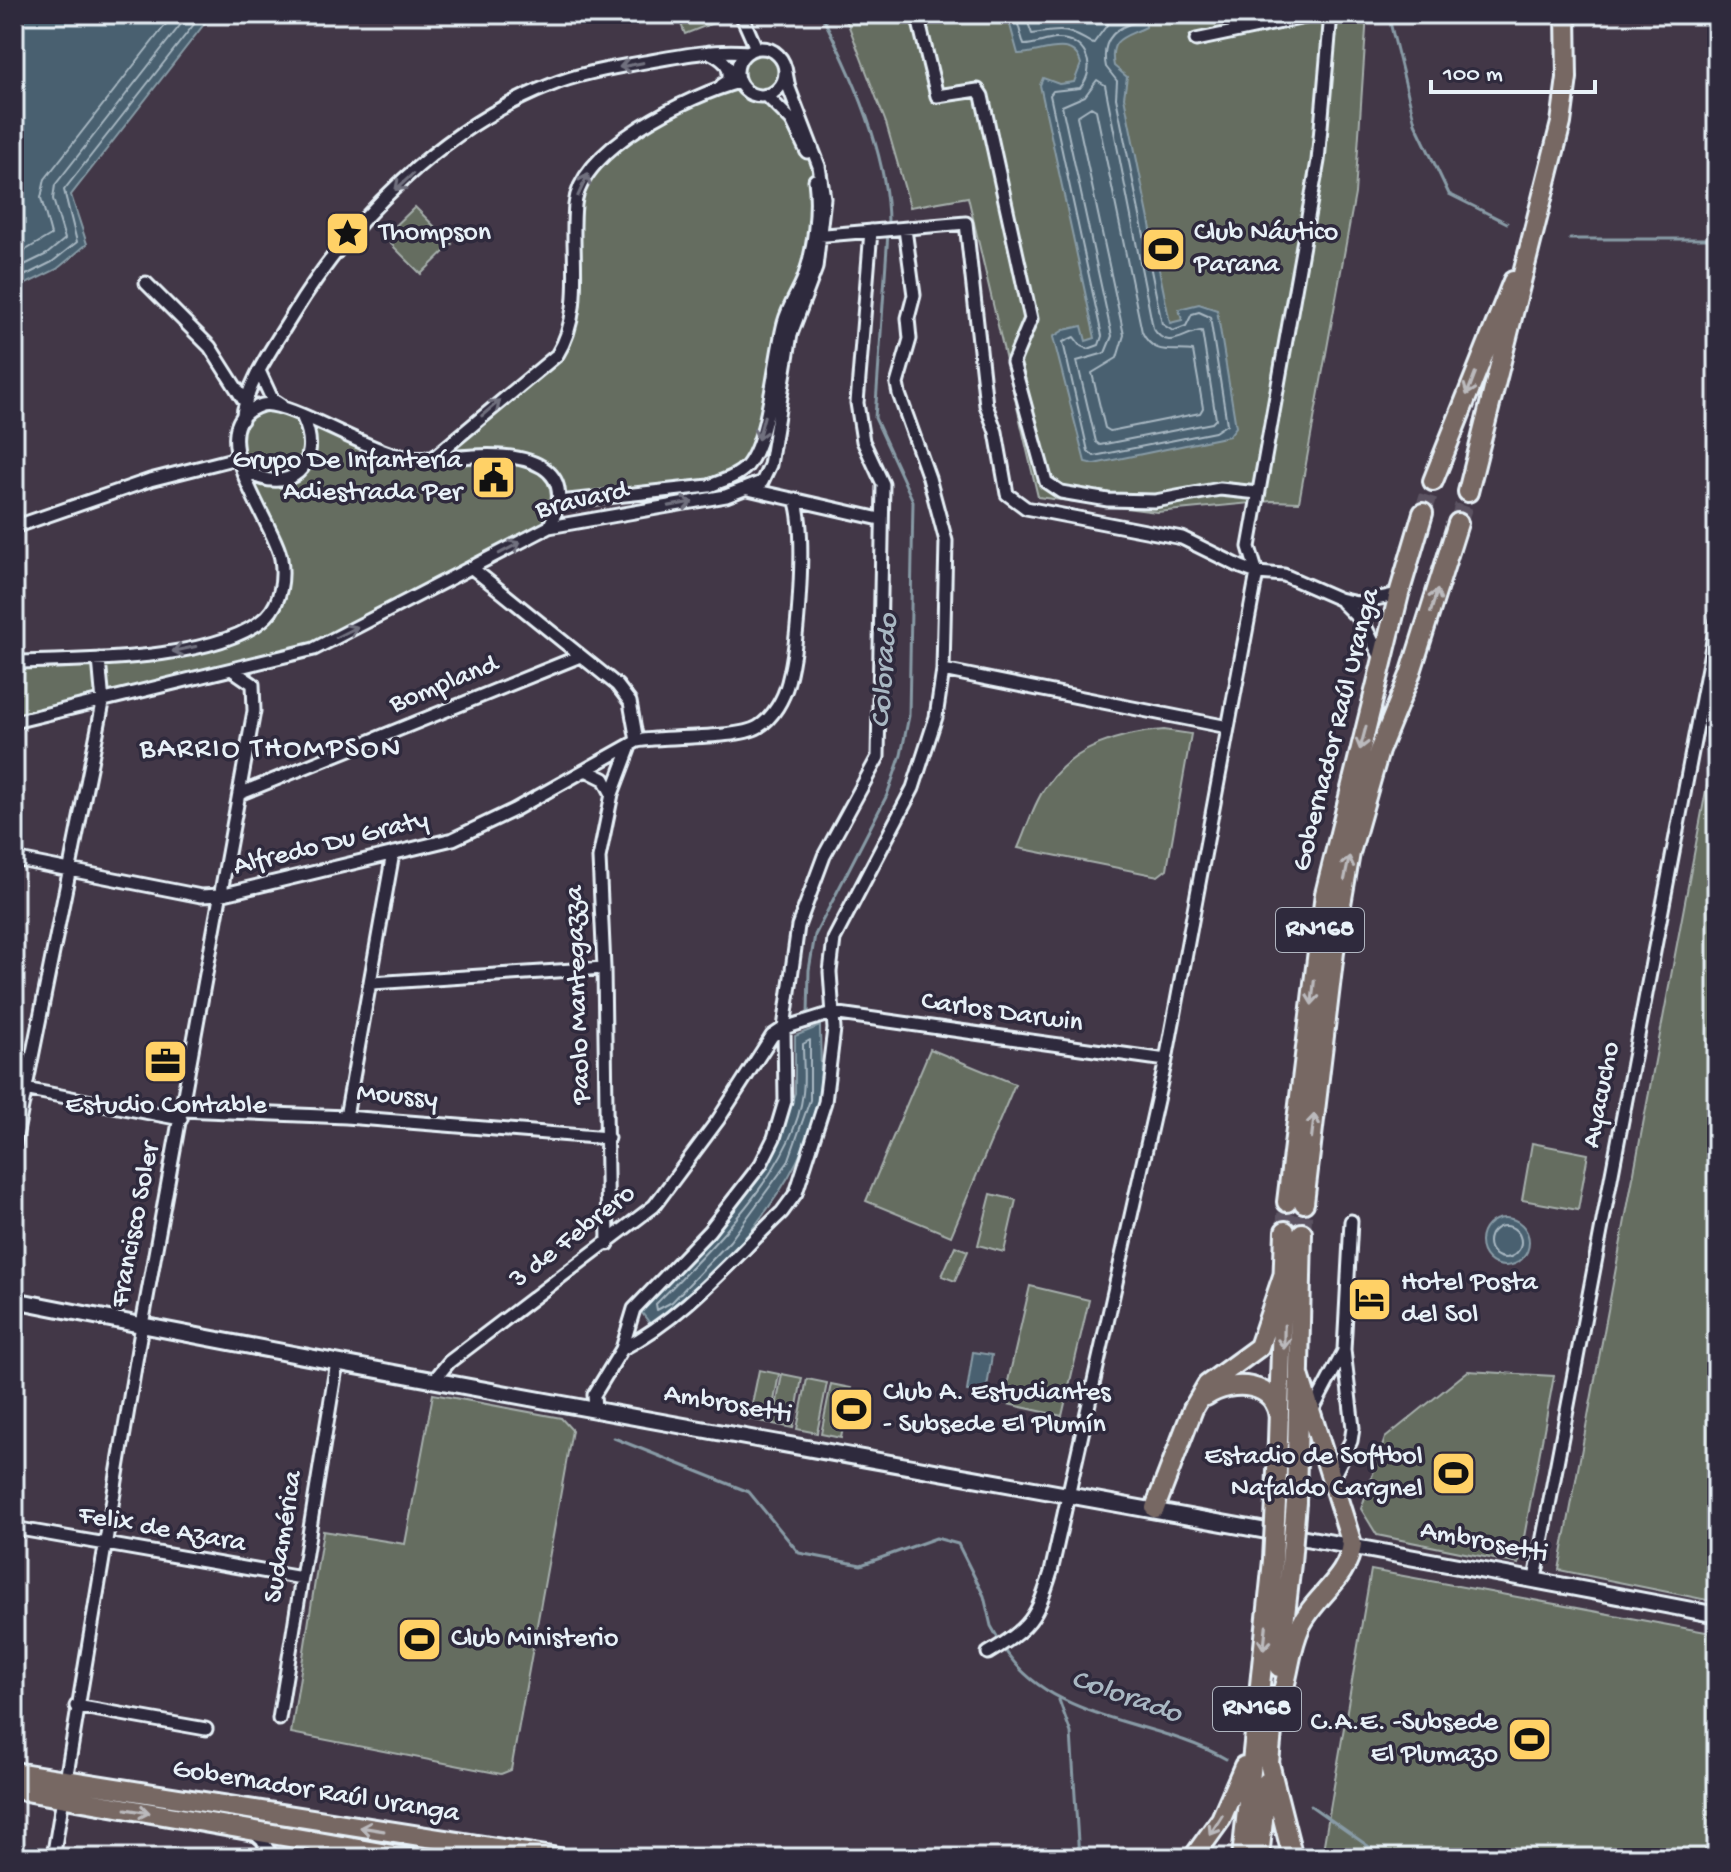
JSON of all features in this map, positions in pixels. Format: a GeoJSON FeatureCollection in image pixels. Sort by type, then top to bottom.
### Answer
{"type":"FeatureCollection","features":[{"type":"Feature","properties":{"kind":"main road"},"geometry":{"type":"LineString","coordinates":[[1468,492],[1514,317],[1565,99],[1566,14]]}},
{"type":"Feature","properties":{"kind":"main road"},"geometry":{"type":"LineString","coordinates":[[1433,481],[1499,311],[1527,253]]}},
{"type":"Feature","properties":{"kind":"main road","name":"Gobernador Raúl Uranga"},"geometry":{"type":"LineString","coordinates":[[1423,513],[1399,594],[1325,894],[1296,1202],[1350,853],[1379,751],[1410,675],[1458,523]]}},
{"type":"Feature","properties":{"kind":"main road","name":"RN168"},"geometry":{"type":"LineString","coordinates":[[1242,1858],[1254,1737],[1282,1562],[1296,1502],[1290,1437],[1284,1273],[1294,1232],[1300,1378],[1290,1437],[1276,1501],[1282,1562],[1269,1763],[1293,1858]]}},
{"type":"Feature","properties":{"kind":"main road"},"geometry":{"type":"LineString","coordinates":[[1155,1508],[1193,1409],[1207,1385],[1259,1347],[1284,1273]]}},
{"type":"Feature","properties":{"kind":"main road"},"geometry":{"type":"LineString","coordinates":[[1274,1710],[1286,1688],[1301,1624],[1346,1568],[1352,1544],[1300,1378]]}},
{"type":"Feature","properties":{"kind":"main road"},"geometry":{"type":"LineString","coordinates":[[1193,1409],[1218,1388],[1230,1384],[1257,1388],[1279,1410],[1290,1437]]}},
{"type":"Feature","properties":{"kind":"main road"},"geometry":{"type":"LineString","coordinates":[[1193,1858],[1221,1819],[1254,1737]]}},
{"type":"Feature","properties":{"kind":"main road"},"geometry":{"type":"LineString","coordinates":[[1259,1858],[1269,1763]]}},
{"type":"Feature","properties":{"kind":"main road"},"geometry":{"type":"LineString","coordinates":[[14,1772],[62,1790]]}},
{"type":"Feature","properties":{"kind":"main road"},"geometry":{"type":"LineString","coordinates":[[14,1789],[62,1790]]}},
{"type":"Feature","properties":{"kind":"main road","name":"Gobernador Raúl Uranga"},"geometry":{"type":"LineString","coordinates":[[62,1790],[249,1829],[410,1858]]}},
{"type":"Feature","properties":{"kind":"main road","name":"Gobernador Raúl Uranga"},"geometry":{"type":"LineString","coordinates":[[62,1790],[559,1858]]}},
{"type":"Feature","properties":{"kind":"street"},"geometry":{"type":"LineString","coordinates":[[741,14],[752,50]]}},
{"type":"Feature","properties":{"kind":"street"},"geometry":{"type":"LineString","coordinates":[[917,14],[937,96],[971,89],[978,90],[982,96],[1031,319],[1013,362],[1046,482],[1061,492],[1108,500],[1155,501],[1220,489],[1258,493]]}},
{"type":"Feature","properties":{"kind":"street"},"geometry":{"type":"LineString","coordinates":[[1196,40],[1319,14]]}},
{"type":"Feature","properties":{"kind":"street"},"geometry":{"type":"LineString","coordinates":[[988,1653],[1017,1636],[1033,1622],[1043,1599],[1070,1493],[1166,1060],[1257,573],[1249,547],[1318,161],[1331,14]]}},
{"type":"Feature","properties":{"kind":"street"},"geometry":{"type":"LineString","coordinates":[[14,662],[99,659],[198,646],[258,623],[275,605],[280,591],[281,559],[254,503],[234,442],[245,402],[260,373],[309,288],[335,253],[396,188],[458,137],[553,84],[624,66],[708,52],[769,49],[779,56],[785,67],[781,85],[766,95],[746,91],[739,82],[737,68],[752,50]]}},
{"type":"Feature","properties":{"kind":"street"},"geometry":{"type":"LineString","coordinates":[[708,52],[725,62],[729,70],[728,81],[720,87]]}},
{"type":"Feature","properties":{"kind":"street","name":"Bravard"},"geometry":{"type":"LineString","coordinates":[[14,722],[103,703],[314,649],[549,527],[748,489],[762,482],[769,471],[791,334],[813,280],[823,182],[789,88],[785,67]]}},
{"type":"Feature","properties":{"kind":"street"},"geometry":{"type":"LineString","coordinates":[[432,459],[549,362],[568,338],[574,294],[575,203],[593,166],[670,110],[720,87],[739,82]]}},
{"type":"Feature","properties":{"kind":"street","name":"Bravard"},"geometry":{"type":"LineString","coordinates":[[559,502],[709,486],[731,478],[747,465],[756,449],[783,324],[805,276],[817,235],[816,189],[808,154],[792,121],[766,95]]}},
{"type":"Feature","properties":{"kind":"street"},"geometry":{"type":"LineString","coordinates":[[817,235],[966,223],[986,405],[996,432],[1007,494],[1013,502],[1026,508],[1182,538],[1257,573],[1284,575],[1339,599],[1357,603],[1399,594]]}},
{"type":"Feature","properties":{"kind":"street"},"geometry":{"type":"LineString","coordinates":[[622,1349],[655,1332],[680,1313],[791,1202],[825,1102],[834,1029],[828,1014],[834,939],[913,788],[936,717],[943,670],[946,541],[897,384],[910,339],[908,318],[914,295],[905,229]]}},
{"type":"Feature","properties":{"kind":"street"},"geometry":{"type":"LineString","coordinates":[[595,1408],[594,1395],[622,1349],[634,1309],[709,1231],[761,1164],[782,1117],[798,926],[824,856],[878,757],[881,740],[880,519],[883,484],[863,441],[857,403],[871,231]]}},
{"type":"Feature","properties":{"kind":"street"},"geometry":{"type":"LineString","coordinates":[[146,283],[210,347],[245,402]]}},
{"type":"Feature","properties":{"kind":"street"},"geometry":{"type":"LineString","coordinates":[[260,373],[272,399],[282,406],[303,418],[393,455],[432,459],[501,454],[529,458],[545,467],[559,502],[549,527]]}},
{"type":"Feature","properties":{"kind":"street"},"geometry":{"type":"LineString","coordinates":[[242,420],[262,405],[282,406]]}},
{"type":"Feature","properties":{"kind":"street"},"geometry":{"type":"LineString","coordinates":[[245,470],[261,480],[280,481],[297,474],[309,459],[312,441],[303,418]]}},
{"type":"Feature","properties":{"kind":"street"},"geometry":{"type":"LineString","coordinates":[[14,527],[150,480],[237,458]]}},
{"type":"Feature","properties":{"kind":"street"},"geometry":{"type":"LineString","coordinates":[[748,489],[880,519]]}},
{"type":"Feature","properties":{"kind":"street"},"geometry":{"type":"LineString","coordinates":[[472,568],[578,657],[617,685],[630,702],[633,744],[743,732],[758,727],[769,717],[782,698],[789,680],[799,584],[799,511],[795,499]]}},
{"type":"Feature","properties":{"kind":"street"},"geometry":{"type":"LineString","coordinates":[[1339,599],[1364,624],[1383,663]]}},
{"type":"Feature","properties":{"kind":"street","name":"Ayacucho"},"geometry":{"type":"LineString","coordinates":[[1535,1579],[1717,620]]}},
{"type":"Feature","properties":{"kind":"street","name":"Bompland"},"geometry":{"type":"LineString","coordinates":[[239,794],[578,657]]}},
{"type":"Feature","properties":{"kind":"street"},"geometry":{"type":"LineString","coordinates":[[14,1147],[20,1088],[103,703],[99,659]]}},
{"type":"Feature","properties":{"kind":"street"},"geometry":{"type":"LineString","coordinates":[[943,670],[1228,727]]}},
{"type":"Feature","properties":{"kind":"street","name":"Francisco Soler"},"geometry":{"type":"LineString","coordinates":[[53,1858],[104,1544],[255,692],[249,679],[234,671]]}},
{"type":"Feature","properties":{"kind":"street","name":"Alfredo Du Graty"},"geometry":{"type":"LineString","coordinates":[[14,859],[201,896],[220,895],[393,853],[475,829],[633,744]]}},
{"type":"Feature","properties":{"kind":"street","name":"Paolo Mantegazza"},"geometry":{"type":"LineString","coordinates":[[608,1244],[608,1138],[599,858],[612,794],[633,744]]}},
{"type":"Feature","properties":{"kind":"street"},"geometry":{"type":"LineString","coordinates":[[586,770],[604,779],[612,794]]}},
{"type":"Feature","properties":{"kind":"street"},"geometry":{"type":"LineString","coordinates":[[346,1117],[393,853]]}},
{"type":"Feature","properties":{"kind":"street"},"geometry":{"type":"LineString","coordinates":[[372,983],[604,968]]}},
{"type":"Feature","properties":{"kind":"street"},"geometry":{"type":"LineString","coordinates":[[789,1026],[828,1014]]}},
{"type":"Feature","properties":{"kind":"street","name":"Carlos Darwin"},"geometry":{"type":"LineString","coordinates":[[828,1014],[1166,1060]]}},
{"type":"Feature","properties":{"kind":"street","name":"3 de Febrero"},"geometry":{"type":"LineString","coordinates":[[435,1379],[449,1362],[654,1206],[749,1074],[772,1036],[789,1026]]}},
{"type":"Feature","properties":{"kind":"street","name":"Moussy"},"geometry":{"type":"LineString","coordinates":[[20,1088],[182,1115],[346,1117],[608,1138]]}},
{"type":"Feature","properties":{"kind":"street"},"geometry":{"type":"LineString","coordinates":[[1333,1477],[1351,1441],[1353,1428],[1344,1350],[1351,1221]]}},
{"type":"Feature","properties":{"kind":"street","name":"Ambrosetti"},"geometry":{"type":"LineString","coordinates":[[14,1300],[337,1362],[1352,1544],[1717,1615]]}},
{"type":"Feature","properties":{"kind":"street"},"geometry":{"type":"LineString","coordinates":[[1290,1437],[1311,1412],[1344,1350]]}},
{"type":"Feature","properties":{"kind":"street","name":"Sudamérica"},"geometry":{"type":"LineString","coordinates":[[279,1719],[337,1362]]}},
{"type":"Feature","properties":{"kind":"street","name":"Felix de Azara"},"geometry":{"type":"LineString","coordinates":[[14,1528],[302,1578]]}},
{"type":"Feature","properties":{"kind":"street"},"geometry":{"type":"LineString","coordinates":[[76,1706],[206,1729]]}},
{"type":"Feature","properties":{"kind":"street"},"geometry":{"type":"LineString","coordinates":[[249,1829],[262,1840],[273,1858]]}},
{"type":"Feature","properties":{"kind":"green space"},"geometry":{"type":"Polygon","coordinates":[[[677,14],[718,14],[721,20],[685,34],[677,14]]]}},
{"type":"Feature","properties":{"kind":"green space","name":"Club Náutico Parana"},"geometry":{"type":"Polygon","coordinates":[[[841,14],[1367,14],[1355,194],[1299,502],[1272,501],[1157,512],[1038,497],[968,197],[910,207],[886,123],[848,24],[841,14]]]}},
{"type":"Feature","properties":{"kind":"green space"},"geometry":{"type":"Polygon","coordinates":[[[756,48],[770,51],[783,64],[781,85],[767,95],[808,154],[816,189],[813,236],[756,449],[731,478],[560,502],[549,527],[314,649],[14,722],[14,662],[147,655],[242,630],[275,605],[281,559],[237,458],[242,420],[262,405],[393,455],[433,459],[568,338],[581,184],[626,138],[738,78],[741,59],[756,48]]]}},
{"type":"Feature","properties":{"kind":"green space"},"geometry":{"type":"Polygon","coordinates":[[[415,207],[452,244],[421,274],[384,237],[415,207]]]}},
{"type":"Feature","properties":{"kind":"green space"},"geometry":{"type":"Polygon","coordinates":[[[1164,730],[1191,734],[1167,869],[1158,876],[1018,848],[1042,792],[1070,761],[1114,739],[1164,730]]]}},
{"type":"Feature","properties":{"kind":"green space"},"geometry":{"type":"Polygon","coordinates":[[[1717,732],[1717,1602],[1559,1570],[1717,732]]]}},
{"type":"Feature","properties":{"kind":"green space"},"geometry":{"type":"Polygon","coordinates":[[[930,1049],[1015,1084],[951,1236],[866,1201],[930,1049]]]}},
{"type":"Feature","properties":{"kind":"green space"},"geometry":{"type":"Polygon","coordinates":[[[1532,1143],[1588,1154],[1578,1210],[1522,1200],[1532,1143]]]}},
{"type":"Feature","properties":{"kind":"green space"},"geometry":{"type":"Polygon","coordinates":[[[991,1194],[1016,1200],[1004,1252],[978,1245],[991,1194]]]}},
{"type":"Feature","properties":{"kind":"green space"},"geometry":{"type":"Polygon","coordinates":[[[955,1246],[968,1251],[955,1281],[942,1276],[955,1246]]]}},
{"type":"Feature","properties":{"kind":"green space"},"geometry":{"type":"Polygon","coordinates":[[[1030,1286],[1089,1300],[1062,1416],[1003,1403],[1030,1286]]]}},
{"type":"Feature","properties":{"kind":"green space"},"geometry":{"type":"Polygon","coordinates":[[[759,1370],[779,1374],[770,1423],[749,1419],[759,1370]]]}},
{"type":"Feature","properties":{"kind":"green space","name":"Estadio de Softbol Nafaldo Cargnel"},"geometry":{"type":"Polygon","coordinates":[[[1468,1371],[1554,1376],[1519,1564],[1377,1535],[1361,1509],[1385,1438],[1468,1371]]]}},
{"type":"Feature","properties":{"kind":"green space"},"geometry":{"type":"Polygon","coordinates":[[[782,1374],[802,1378],[793,1428],[773,1424],[782,1374]]]}},
{"type":"Feature","properties":{"kind":"green space"},"geometry":{"type":"Polygon","coordinates":[[[807,1379],[827,1383],[817,1433],[797,1429],[807,1379]]]}},
{"type":"Feature","properties":{"kind":"green space"},"geometry":{"type":"Polygon","coordinates":[[[831,1384],[851,1388],[841,1438],[821,1434],[831,1384]]]}},
{"type":"Feature","properties":{"kind":"green space","name":"Club Ministerio"},"geometry":{"type":"Polygon","coordinates":[[[433,1394],[561,1418],[572,1430],[511,1770],[501,1774],[291,1733],[323,1531],[405,1544],[433,1394]]]}},
{"type":"Feature","properties":{"kind":"green space","name":"C.A.E. -Subsede El Plumazo"},"geometry":{"type":"Polygon","coordinates":[[[1371,1570],[1717,1634],[1717,1858],[1331,1858],[1324,1844],[1371,1570]]]}},
{"type":"Feature","properties":{"kind":"water"},"geometry":{"type":"Polygon","coordinates":[[[14,14],[212,14],[71,195],[87,244],[57,269],[14,290],[14,14]]]}},
{"type":"Feature","properties":{"kind":"water"},"geometry":{"type":"Polygon","coordinates":[[[1007,14],[1145,14],[1146,27],[1116,44],[1114,66],[1127,77],[1124,97],[1170,323],[1182,320],[1179,309],[1199,304],[1217,310],[1236,427],[1229,436],[1094,464],[1085,462],[1053,337],[1064,330],[1082,326],[1086,341],[1095,338],[1040,85],[1043,78],[1059,84],[1074,82],[1081,64],[1077,55],[1063,48],[1018,54],[1007,14]]]}},
{"type":"Feature","properties":{"kind":"water"},"geometry":{"type":"Polygon","coordinates":[[[820,1026],[818,1101],[795,1164],[777,1196],[730,1255],[678,1306],[652,1326],[639,1309],[765,1167],[795,1093],[795,1036],[820,1026]]]}},
{"type":"Feature","properties":{"kind":"water"},"geometry":{"type":"Polygon","coordinates":[[[1505,1218],[1522,1225],[1529,1242],[1522,1259],[1505,1266],[1488,1259],[1481,1242],[1488,1225],[1505,1218]]]}},
{"type":"Feature","properties":{"kind":"water"},"geometry":{"type":"Polygon","coordinates":[[[973,1352],[992,1355],[986,1394],[967,1391],[973,1352]]]}},
{"type":"Feature","properties":{"kind":"waterway","name":"Colorado"},"geometry":{"type":"LineString","coordinates":[[821,14],[857,89],[876,144],[887,199],[888,226]]}},
{"type":"Feature","properties":{"kind":"waterway"},"geometry":{"type":"LineString","coordinates":[[1388,14],[1415,123],[1449,194],[1507,223]]}},
{"type":"Feature","properties":{"kind":"waterway","name":"Colorado"},"geometry":{"type":"LineString","coordinates":[[808,1015],[809,970],[815,935],[887,795],[901,755],[909,716],[913,501],[875,418],[888,233]]}},
{"type":"Feature","properties":{"kind":"waterway"},"geometry":{"type":"LineString","coordinates":[[1570,239],[1717,239]]}},
{"type":"Feature","properties":{"kind":"waterway","name":"Colorado"},"geometry":{"type":"LineString","coordinates":[[614,1438],[749,1492],[799,1553],[861,1565],[936,1538],[958,1544],[984,1596],[991,1626],[999,1640]]}},
{"type":"Feature","properties":{"kind":"waterway","name":"Colorado"},"geometry":{"type":"LineString","coordinates":[[1003,1647],[1023,1672],[1048,1691],[1075,1705],[1198,1746],[1226,1759]]}},
{"type":"Feature","properties":{"kind":"waterway"},"geometry":{"type":"LineString","coordinates":[[1059,1700],[1071,1733],[1079,1858]]}},
{"type":"Feature","properties":{"kind":"waterway","name":"Colorado"},"geometry":{"type":"LineString","coordinates":[[1311,1806],[1385,1858]]}},
{"type":"Feature","properties":{"kind":"tunnel"},"geometry":{"type":"LineString","coordinates":[[1423,513],[1433,481]]}},
{"type":"Feature","properties":{"kind":"tunnel"},"geometry":{"type":"LineString","coordinates":[[1458,523],[1468,492]]}},
{"type":"Feature","properties":{"kind":"tunnel"},"geometry":{"type":"LineString","coordinates":[[1285,1231],[1287,1202]]}},
{"type":"Feature","properties":{"kind":"tunnel"},"geometry":{"type":"LineString","coordinates":[[1302,1233],[1304,1203]]}},
{"type":"Feature","properties":{"kind":"place","name":"Thompson"},"geometry":{"type":"Point","coordinates":[348,233]}},
{"type":"Feature","properties":{"kind":"place","name":"Club Náutico Parana"},"geometry":{"type":"Point","coordinates":[1163,249]}},
{"type":"Feature","properties":{"kind":"place","name":"Grupo De Infantería Adiestrada Per"},"geometry":{"type":"Point","coordinates":[493,477]}},
{"type":"Feature","properties":{"kind":"place","name":"Estudio Contable"},"geometry":{"type":"Point","coordinates":[166,1062]}},
{"type":"Feature","properties":{"kind":"place","name":"Hotel Posta del Sol"},"geometry":{"type":"Point","coordinates":[1370,1299]}},
{"type":"Feature","properties":{"kind":"place","name":"Club A. Estudiantes - Subsede El Plumín"},"geometry":{"type":"Point","coordinates":[852,1409]}},
{"type":"Feature","properties":{"kind":"place","name":"Estadio de Softbol Nafaldo Cargnel"},"geometry":{"type":"Point","coordinates":[1454,1473]}},
{"type":"Feature","properties":{"kind":"place","name":"Club Ministerio"},"geometry":{"type":"Point","coordinates":[420,1639]}},
{"type":"Feature","properties":{"kind":"place","name":"C.A.E. -Subsede El Plumazo"},"geometry":{"type":"Point","coordinates":[1529,1739]}},
{"type":"Feature","properties":{"kind":"district","name":"BARRIO THOMPSON"},"geometry":{"type":"Point","coordinates":[271,750]}}]}
